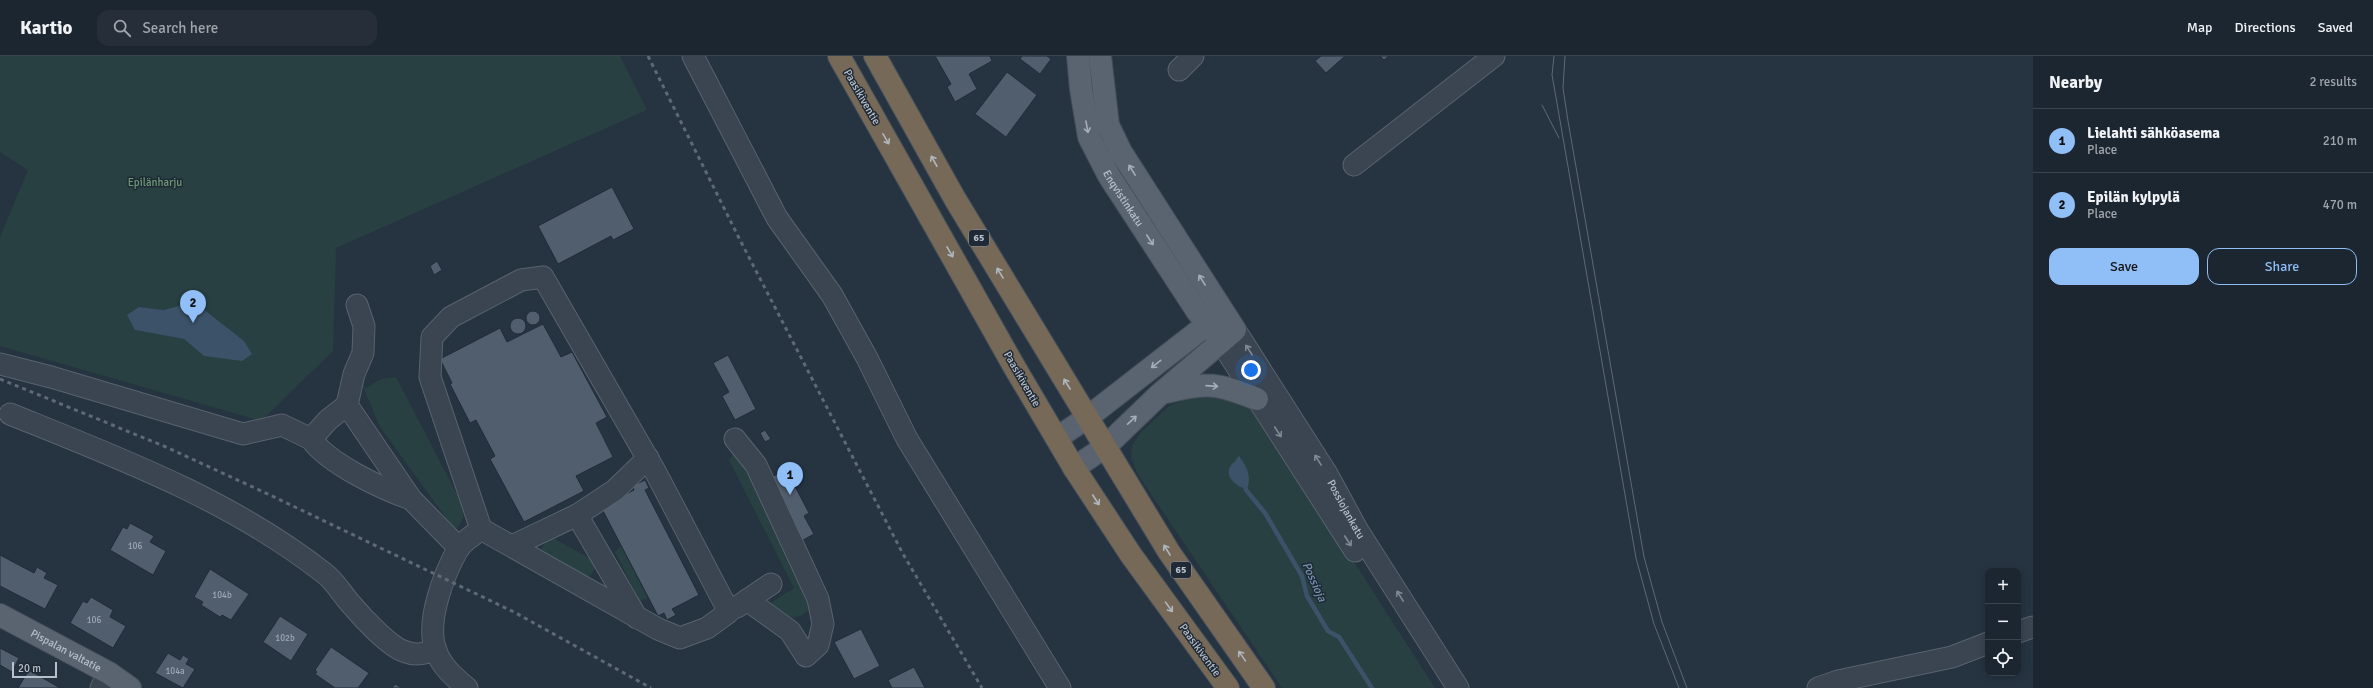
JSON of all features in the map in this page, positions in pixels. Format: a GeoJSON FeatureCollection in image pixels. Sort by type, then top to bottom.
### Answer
{"type":"FeatureCollection","features":[{"type":"Feature","properties":{"kind":"highway","name":"Paasikiventie"},"geometry":{"type":"LineString","coordinates":[[839,56],[1074,468],[1132,555],[1228,688]]}},
{"type":"Feature","properties":{"kind":"highway","name":"65"},"geometry":{"type":"LineString","coordinates":[[874,56],[955,199],[1169,552],[1264,688]]}},
{"type":"Feature","properties":{"kind":"main road","name":"Enqvistinkatu"},"geometry":{"type":"LineString","coordinates":[[1078,56],[1080,89],[1089,137],[1109,176],[1221,328]]}},
{"type":"Feature","properties":{"kind":"main road","name":"Enqvistinkatu"},"geometry":{"type":"LineString","coordinates":[[1100,56],[1108,125],[1121,152],[1221,328]]}},
{"type":"Feature","properties":{"kind":"main road"},"geometry":{"type":"LineString","coordinates":[[1057,438],[1221,328]]}},
{"type":"Feature","properties":{"kind":"main road"},"geometry":{"type":"LineString","coordinates":[[1074,468],[1105,447],[1160,394],[1221,328]]}},
{"type":"Feature","properties":{"kind":"main road"},"geometry":{"type":"LineString","coordinates":[[1160,394],[1195,385],[1225,387],[1257,399]]}},
{"type":"Feature","properties":{"kind":"main road","name":"Pispalan valtatie"},"geometry":{"type":"LineString","coordinates":[[0,615],[105,681],[130,688]]}},
{"type":"Feature","properties":{"kind":"street"},"geometry":{"type":"LineString","coordinates":[[693,56],[777,218],[832,295],[867,358],[907,439],[1060,688]]}},
{"type":"Feature","properties":{"kind":"street"},"geometry":{"type":"LineString","coordinates":[[1354,165],[1494,56]]}},
{"type":"Feature","properties":{"kind":"street"},"geometry":{"type":"LineString","coordinates":[[729,612],[648,458],[543,276],[521,280],[451,317],[432,337],[430,377],[481,529],[637,618],[680,638],[707,628],[771,584]]}},
{"type":"Feature","properties":{"kind":"street"},"geometry":{"type":"LineString","coordinates":[[311,439],[328,420],[347,405],[354,374],[363,353],[364,326],[357,305]]}},
{"type":"Feature","properties":{"kind":"street","name":"Possiojankatu"},"geometry":{"type":"LineString","coordinates":[[1221,328],[1257,399],[1443,688]]}},
{"type":"Feature","properties":{"kind":"street","name":"Possiojankatu"},"geometry":{"type":"LineString","coordinates":[[1221,328],[1327,474],[1358,531],[1458,688]]}},
{"type":"Feature","properties":{"kind":"street"},"geometry":{"type":"LineString","coordinates":[[0,364],[51,377],[243,434],[282,425],[311,439],[329,457],[387,491],[411,499]]}},
{"type":"Feature","properties":{"kind":"street"},"geometry":{"type":"LineString","coordinates":[[347,405],[411,499],[459,548]]}},
{"type":"Feature","properties":{"kind":"street"},"geometry":{"type":"LineString","coordinates":[[10,414],[124,460],[232,512],[300,555],[331,578],[350,603],[392,644],[405,652],[412,653],[420,654],[436,650]]}},
{"type":"Feature","properties":{"kind":"street"},"geometry":{"type":"LineString","coordinates":[[735,439],[756,465],[818,599],[823,624],[818,645],[806,656],[790,631],[747,600]]}},
{"type":"Feature","properties":{"kind":"street"},"geometry":{"type":"LineString","coordinates":[[512,546],[577,515],[615,490],[648,458]]}},
{"type":"Feature","properties":{"kind":"street"},"geometry":{"type":"LineString","coordinates":[[577,515],[637,618]]}},
{"type":"Feature","properties":{"kind":"street"},"geometry":{"type":"LineString","coordinates":[[467,688],[447,671],[436,650],[432,622],[436,602],[459,548],[481,529]]}},
{"type":"Feature","properties":{"kind":"street"},"geometry":{"type":"LineString","coordinates":[[2021,631],[2033,627]]}},
{"type":"Feature","properties":{"kind":"street"},"geometry":{"type":"LineString","coordinates":[[1818,688],[1838,681],[1952,657],[1985,644]]}},
{"type":"Feature","properties":{"kind":"green space","name":"Epilänharju"},"geometry":{"type":"Polygon","coordinates":[[[0,56],[620,56],[647,110],[336,248],[333,351],[261,421],[0,346],[0,237],[28,170],[0,152],[0,56]],[[139,307],[135,330],[184,339],[204,356],[164,310],[139,307]]]}},
{"type":"Feature","properties":{"kind":"green space"},"geometry":{"type":"Polygon","coordinates":[[[396,377],[462,504],[463,518],[455,530],[380,427],[362,384],[366,388],[381,379],[396,377]]]}},
{"type":"Feature","properties":{"kind":"green space"},"geometry":{"type":"Polygon","coordinates":[[[1199,393],[1232,397],[1257,411],[1435,688],[1282,688],[1138,475],[1131,458],[1132,445],[1141,432],[1169,406],[1199,393]]]}},
{"type":"Feature","properties":{"kind":"green space"},"geometry":{"type":"Polygon","coordinates":[[[733,455],[742,460],[752,473],[812,607],[801,616],[790,618],[769,604],[794,588],[729,460],[733,455]]]}},
{"type":"Feature","properties":{"kind":"green space"},"geometry":{"type":"Polygon","coordinates":[[[551,537],[593,560],[596,566],[591,575],[586,577],[543,552],[541,549],[548,538],[551,537]]]}},
{"type":"Feature","properties":{"kind":"green space"},"geometry":{"type":"Polygon","coordinates":[[[621,546],[648,598],[641,601],[639,599],[615,552],[621,546]]]}},
{"type":"Feature","properties":{"kind":"water"},"geometry":{"type":"Polygon","coordinates":[[[194,302],[244,341],[252,354],[242,361],[204,356],[184,339],[135,330],[127,315],[139,307],[164,310],[194,302]]]}},
{"type":"Feature","properties":{"kind":"water"},"geometry":{"type":"Polygon","coordinates":[[[1239,456],[1248,471],[1248,487],[1243,488],[1239,486],[1232,481],[1229,474],[1230,467],[1239,456]]]}},
{"type":"Feature","properties":{"kind":"building"},"geometry":{"type":"Polygon","coordinates":[[[935,56],[990,56],[992,61],[969,74],[977,89],[955,102],[947,87],[951,84],[935,56]]]}},
{"type":"Feature","properties":{"kind":"building"},"geometry":{"type":"Polygon","coordinates":[[[1022,56],[1047,56],[1051,59],[1040,74],[1020,59],[1022,56]]]}},
{"type":"Feature","properties":{"kind":"building"},"geometry":{"type":"Polygon","coordinates":[[[1321,56],[1345,56],[1326,73],[1315,61],[1321,56]]]}},
{"type":"Feature","properties":{"kind":"building"},"geometry":{"type":"Polygon","coordinates":[[[1380,56],[1389,56],[1384,60],[1380,56]]]}},
{"type":"Feature","properties":{"kind":"building"},"geometry":{"type":"Polygon","coordinates":[[[1007,72],[1037,95],[1006,137],[975,114],[1007,72]]]}},
{"type":"Feature","properties":{"kind":"building"},"geometry":{"type":"Polygon","coordinates":[[[612,187],[634,229],[613,240],[611,236],[558,264],[538,226],[612,187]]]}},
{"type":"Feature","properties":{"kind":"building"},"geometry":{"type":"Polygon","coordinates":[[[437,261],[442,270],[434,275],[430,266],[437,261]]]}},
{"type":"Feature","properties":{"kind":"building"},"geometry":{"type":"Polygon","coordinates":[[[530,311],[536,311],[540,315],[540,321],[536,325],[530,325],[526,321],[526,315],[530,311]]]}},
{"type":"Feature","properties":{"kind":"building"},"geometry":{"type":"Polygon","coordinates":[[[518,318],[525,323],[526,326],[521,333],[518,334],[511,329],[510,326],[515,319],[518,318]]]}},
{"type":"Feature","properties":{"kind":"building"},"geometry":{"type":"Polygon","coordinates":[[[543,324],[561,357],[572,352],[607,417],[596,423],[613,457],[576,476],[584,491],[524,522],[490,459],[495,456],[476,420],[470,423],[450,384],[452,383],[440,359],[500,328],[507,342],[543,324]]]}},
{"type":"Feature","properties":{"kind":"building"},"geometry":{"type":"Polygon","coordinates":[[[728,355],[756,409],[735,420],[722,396],[729,392],[713,363],[728,355]]]}},
{"type":"Feature","properties":{"kind":"building"},"geometry":{"type":"Polygon","coordinates":[[[765,430],[771,439],[765,442],[760,433],[765,430]]]}},
{"type":"Feature","properties":{"kind":"building"},"geometry":{"type":"Polygon","coordinates":[[[786,469],[809,513],[804,516],[814,534],[798,543],[770,478],[786,469]]]}},
{"type":"Feature","properties":{"kind":"building"},"geometry":{"type":"Polygon","coordinates":[[[645,480],[649,488],[645,490],[699,595],[672,609],[676,615],[667,620],[664,613],[658,616],[601,507],[634,490],[632,486],[645,480]]]}},
{"type":"Feature","properties":{"kind":"building"},"geometry":{"type":"Polygon","coordinates":[[[130,523],[154,536],[150,542],[166,551],[153,575],[110,550],[123,527],[127,529],[130,523]]]}},
{"type":"Feature","properties":{"kind":"building"},"geometry":{"type":"Polygon","coordinates":[[[0,555],[34,573],[37,567],[47,573],[44,578],[58,585],[45,609],[0,586],[0,555]]]}},
{"type":"Feature","properties":{"kind":"building"},"geometry":{"type":"Polygon","coordinates":[[[210,569],[249,594],[231,620],[222,615],[220,617],[201,605],[203,602],[194,597],[210,569]]]}},
{"type":"Feature","properties":{"kind":"building"},"geometry":{"type":"Polygon","coordinates":[[[91,597],[113,610],[110,617],[126,626],[113,648],[70,623],[83,601],[87,603],[91,597]]]}},
{"type":"Feature","properties":{"kind":"building"},"geometry":{"type":"Polygon","coordinates":[[[280,616],[308,634],[291,661],[263,642],[280,616]]]}},
{"type":"Feature","properties":{"kind":"building"},"geometry":{"type":"Polygon","coordinates":[[[861,629],[880,666],[854,679],[834,642],[861,629]]]}},
{"type":"Feature","properties":{"kind":"building"},"geometry":{"type":"Polygon","coordinates":[[[331,647],[369,673],[358,688],[335,688],[315,674],[317,672],[315,670],[331,647]]]}},
{"type":"Feature","properties":{"kind":"building"},"geometry":{"type":"Polygon","coordinates":[[[0,648],[19,658],[12,672],[0,665],[0,648]]]}},
{"type":"Feature","properties":{"kind":"building"},"geometry":{"type":"Polygon","coordinates":[[[168,653],[180,660],[183,655],[189,659],[186,664],[195,669],[183,688],[155,673],[168,653]]]}},
{"type":"Feature","properties":{"kind":"building"},"geometry":{"type":"Polygon","coordinates":[[[914,667],[925,688],[892,688],[888,680],[914,667]]]}},
{"type":"Feature","properties":{"kind":"building"},"geometry":{"type":"Polygon","coordinates":[[[29,670],[60,688],[18,688],[29,670]]]}},
{"type":"Feature","properties":{"kind":"building"},"geometry":{"type":"Polygon","coordinates":[[[395,684],[402,688],[392,688],[395,684]]]}},
{"type":"Feature","properties":{"kind":"waterway","name":"Possioja"},"geometry":{"type":"LineString","coordinates":[[1244,482],[1246,490],[1265,513],[1302,576],[1307,596],[1328,631],[1339,637],[1372,688]]}},
{"type":"Feature","properties":{"kind":"tram line"},"geometry":{"type":"LineString","coordinates":[[1554,56],[1552,75],[1636,558],[1654,624],[1679,688]]}},
{"type":"Feature","properties":{"kind":"tram line"},"geometry":{"type":"LineString","coordinates":[[1565,56],[1563,88],[1568,121],[1644,557],[1662,622],[1687,688]]}},
{"type":"Feature","properties":{"kind":"tram line"},"geometry":{"type":"LineString","coordinates":[[1542,105],[1559,138]]}},
{"type":"Feature","properties":{"kind":"railway"},"geometry":{"type":"LineString","coordinates":[[648,56],[740,240],[903,554],[982,688]]}},
{"type":"Feature","properties":{"kind":"railway"},"geometry":{"type":"LineString","coordinates":[[0,379],[166,447],[270,495],[514,612],[651,688]]}},
{"type":"Feature","properties":{"kind":"place","name":"Epilän kylpylä"},"geometry":{"type":"Point","coordinates":[193,323]}},
{"type":"Feature","properties":{"kind":"place","name":"Lielahti sähköasema"},"geometry":{"type":"Point","coordinates":[790,495]}}]}
